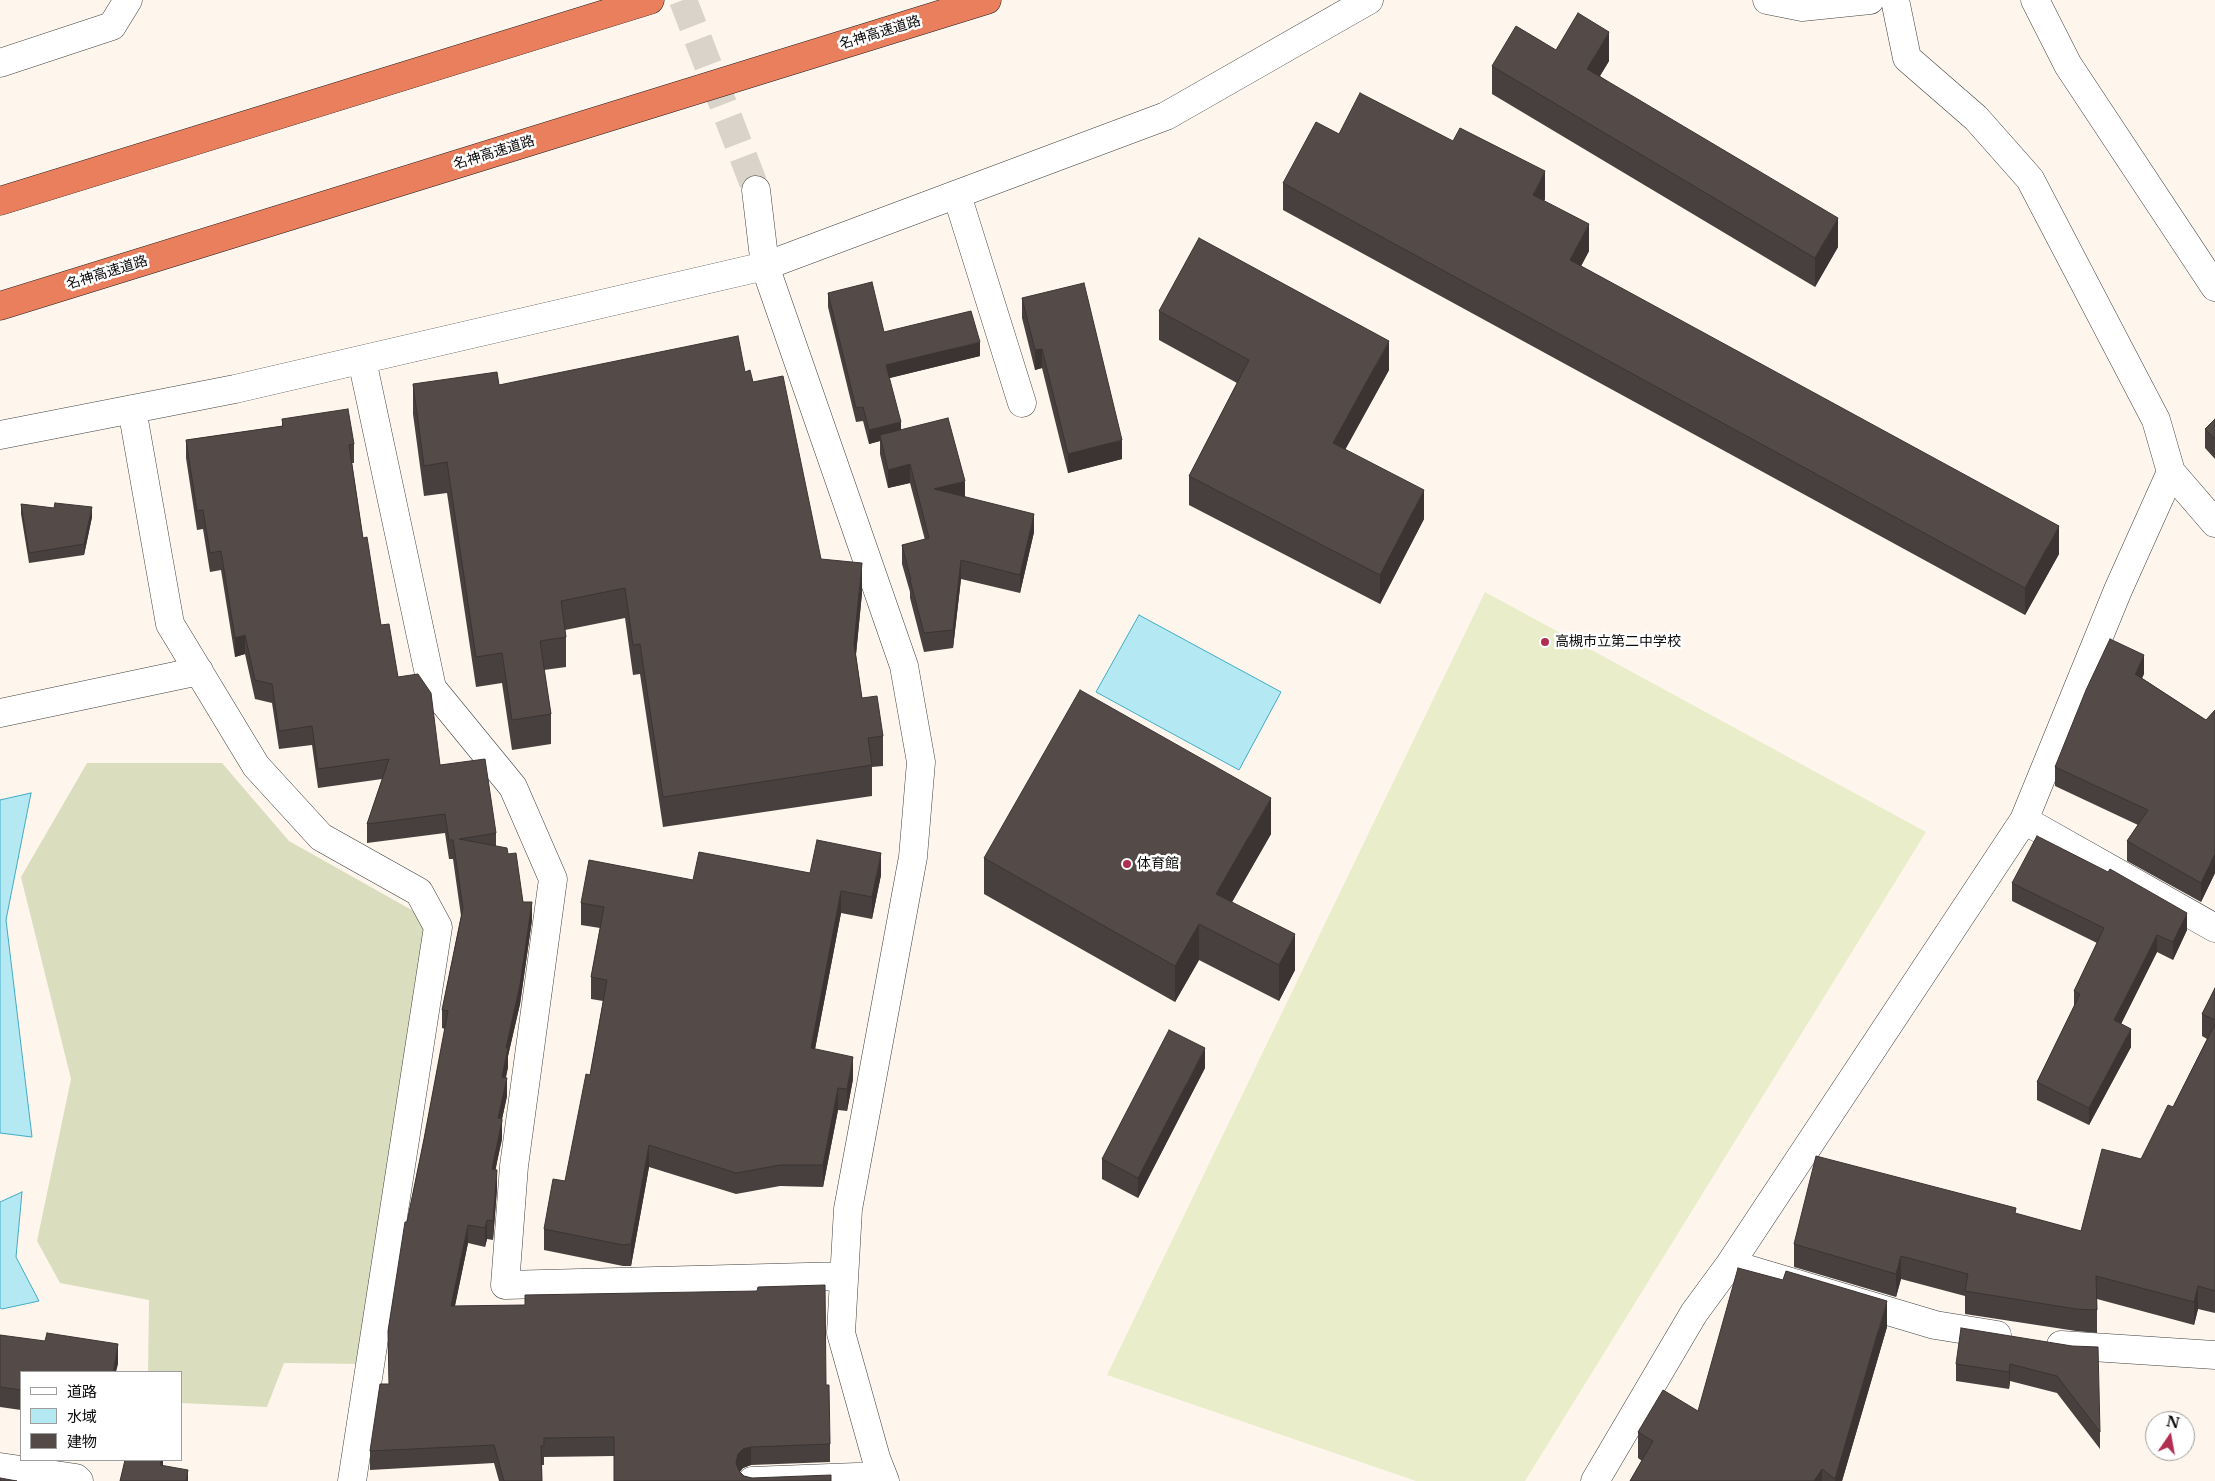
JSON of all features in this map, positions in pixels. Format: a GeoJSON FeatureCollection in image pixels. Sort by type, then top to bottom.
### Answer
{"type":"FeatureCollection","features":[{"type":"Feature","properties":{"kind":"highway"},"geometry":{"type":"LineString","coordinates":[[0,201],[650,0]]}},
{"type":"Feature","properties":{"kind":"highway","name":"名神高速道路"},"geometry":{"type":"LineString","coordinates":[[0,306],[987,0]]}},
{"type":"Feature","properties":{"kind":"street"},"geometry":{"type":"LineString","coordinates":[[0,63],[112,26],[128,0]]}},
{"type":"Feature","properties":{"kind":"street"},"geometry":{"type":"LineString","coordinates":[[0,435],[235,389],[765,266],[1166,116],[1369,0]]}},
{"type":"Feature","properties":{"kind":"street"},"geometry":{"type":"LineString","coordinates":[[1767,0],[1802,7],[1870,0]]}},
{"type":"Feature","properties":{"kind":"street"},"geometry":{"type":"LineString","coordinates":[[1895,0],[1906,58],[1976,118],[2030,179],[2156,420],[2171,472],[2215,523]]}},
{"type":"Feature","properties":{"kind":"street"},"geometry":{"type":"LineString","coordinates":[[2035,0],[2068,65],[2215,287]]}},
{"type":"Feature","properties":{"kind":"street"},"geometry":{"type":"LineString","coordinates":[[752,1481],[884,1478],[876,1458],[841,1333],[848,1209],[913,857],[921,762],[904,666],[765,266],[756,190]]}},
{"type":"Feature","properties":{"kind":"street"},"geometry":{"type":"LineString","coordinates":[[957,195],[1022,403]]}},
{"type":"Feature","properties":{"kind":"street"},"geometry":{"type":"LineString","coordinates":[[362,360],[432,688],[513,787],[553,879],[514,1166],[505,1285],[844,1276]]}},
{"type":"Feature","properties":{"kind":"street"},"geometry":{"type":"LineString","coordinates":[[132,409],[170,624],[256,766],[321,837],[419,892],[438,927],[352,1481]]}},
{"type":"Feature","properties":{"kind":"street"},"geometry":{"type":"LineString","coordinates":[[1595,1481],[1694,1313],[1730,1264],[2024,820],[2118,590],[2171,472]]}},
{"type":"Feature","properties":{"kind":"street"},"geometry":{"type":"LineString","coordinates":[[0,713],[199,671]]}},
{"type":"Feature","properties":{"kind":"street"},"geometry":{"type":"LineString","coordinates":[[2024,820],[2215,928]]}},
{"type":"Feature","properties":{"kind":"street"},"geometry":{"type":"LineString","coordinates":[[1730,1264],[1936,1325],[2074,1347],[2215,1354]]}},
{"type":"Feature","properties":{"kind":"street"},"geometry":{"type":"LineString","coordinates":[[0,1467],[76,1478],[79,1481]]}},
{"type":"Feature","properties":{"kind":"green space"},"geometry":{"type":"Polygon","coordinates":[[[1485,592],[1926,832],[1525,1481],[1416,1481],[1107,1375],[1485,592]]]}},
{"type":"Feature","properties":{"kind":"green space"},"geometry":{"type":"Polygon","coordinates":[[[87,763],[222,763],[289,841],[426,918],[363,1364],[284,1363],[267,1407],[182,1403],[182,1371],[148,1371],[149,1300],[60,1283],[37,1241],[71,1079],[21,877],[87,763]]]}},
{"type":"Feature","properties":{"kind":"water"},"geometry":{"type":"Polygon","coordinates":[[[1139,615],[1281,692],[1239,770],[1096,692],[1139,615]]]}},
{"type":"Feature","properties":{"kind":"water"},"geometry":{"type":"Polygon","coordinates":[[[31,793],[6,920],[32,1137],[0,1133],[0,800],[31,793]]]}},
{"type":"Feature","properties":{"kind":"water"},"geometry":{"type":"Polygon","coordinates":[[[22,1192],[16,1257],[39,1301],[2,1309],[0,1308],[0,1202],[22,1192]]]}},
{"type":"Feature","properties":{"kind":"building"},"geometry":{"type":"Polygon","coordinates":[[[1578,13],[1609,32],[1587,69],[1838,218],[1815,258],[1492,66],[1516,26],[1556,50],[1578,13]]]}},
{"type":"Feature","properties":{"kind":"building"},"geometry":{"type":"Polygon","coordinates":[[[1360,93],[1453,141],[1460,128],[1545,171],[1533,195],[1589,224],[1570,260],[2059,526],[2025,588],[1283,183],[1316,122],[1339,134],[1360,93]]]}},
{"type":"Feature","properties":{"kind":"building"},"geometry":{"type":"Polygon","coordinates":[[[1199,238],[1389,341],[1333,443],[1424,490],[1380,575],[1189,476],[1249,360],[1159,311],[1199,238]]]}},
{"type":"Feature","properties":{"kind":"building"},"geometry":{"type":"Polygon","coordinates":[[[872,282],[884,332],[971,311],[980,342],[886,365],[901,422],[869,430],[863,407],[856,408],[828,293],[872,282]]]}},
{"type":"Feature","properties":{"kind":"building"},"geometry":{"type":"Polygon","coordinates":[[[1084,283],[1122,440],[1068,454],[1042,349],[1035,350],[1022,298],[1084,283]]]}},
{"type":"Feature","properties":{"kind":"building"},"geometry":{"type":"Polygon","coordinates":[[[738,336],[745,372],[750,370],[753,382],[783,376],[821,559],[862,563],[854,644],[862,698],[877,696],[883,736],[868,738],[872,765],[663,797],[640,644],[633,645],[625,588],[561,601],[566,637],[540,641],[551,714],[512,720],[502,653],[476,657],[447,462],[424,466],[413,384],[497,372],[499,385],[738,336]]]}},
{"type":"Feature","properties":{"kind":"building"},"geometry":{"type":"Polygon","coordinates":[[[348,409],[354,444],[349,445],[363,538],[367,537],[381,625],[389,624],[398,677],[418,674],[431,693],[440,765],[485,759],[496,833],[459,839],[507,848],[508,854],[516,853],[523,902],[532,902],[520,985],[506,1048],[508,1048],[502,1077],[507,1078],[498,1118],[502,1119],[502,1121],[492,1169],[497,1170],[493,1221],[487,1220],[485,1228],[468,1225],[451,1306],[525,1305],[525,1295],[757,1291],[758,1287],[825,1285],[826,1385],[829,1385],[830,1444],[751,1447],[743,1449],[738,1454],[736,1463],[739,1471],[744,1476],[752,1478],[831,1475],[831,1481],[614,1481],[614,1437],[544,1438],[544,1446],[541,1446],[542,1481],[504,1481],[494,1445],[370,1451],[380,1384],[389,1384],[388,1331],[405,1222],[407,1222],[424,1139],[448,1011],[442,1010],[463,908],[453,840],[449,840],[445,814],[367,824],[389,759],[318,769],[312,726],[279,731],[272,684],[255,680],[245,635],[235,638],[221,551],[210,553],[203,510],[197,511],[186,440],[283,426],[282,419],[348,409]]]}},
{"type":"Feature","properties":{"kind":"building"},"geometry":{"type":"Polygon","coordinates":[[[948,418],[965,481],[934,489],[1034,514],[1020,575],[961,560],[953,630],[924,633],[902,545],[929,538],[910,464],[888,470],[880,435],[948,418]]]}},
{"type":"Feature","properties":{"kind":"building"},"geometry":{"type":"Polygon","coordinates":[[[2215,419],[2215,439],[2205,429],[2215,419]]]}},
{"type":"Feature","properties":{"kind":"building"},"geometry":{"type":"Polygon","coordinates":[[[55,503],[92,507],[84,544],[29,553],[21,504],[54,508],[55,503]]]}},
{"type":"Feature","properties":{"kind":"building"},"geometry":{"type":"Polygon","coordinates":[[[2110,639],[2144,655],[2135,674],[2206,720],[2215,710],[2215,854],[2201,883],[2127,841],[2148,810],[2055,767],[2086,690],[2110,639]]]}},
{"type":"Feature","properties":{"kind":"building","name":"体育館"},"geometry":{"type":"Polygon","coordinates":[[[1080,690],[1271,798],[1216,894],[1295,934],[1279,965],[1199,924],[1175,966],[984,858],[1080,690]]]}},
{"type":"Feature","properties":{"kind":"building"},"geometry":{"type":"Polygon","coordinates":[[[2037,836],[2108,872],[2110,869],[2187,913],[2173,942],[2157,935],[2114,1020],[2131,1029],[2089,1108],[2037,1082],[2080,994],[2074,991],[2104,928],[2012,883],[2037,836]]]}},
{"type":"Feature","properties":{"kind":"building"},"geometry":{"type":"Polygon","coordinates":[[[817,840],[881,853],[872,897],[841,891],[811,1048],[853,1057],[847,1089],[838,1088],[823,1165],[780,1165],[736,1173],[649,1145],[631,1244],[623,1245],[544,1229],[553,1179],[565,1181],[586,1074],[590,1075],[607,980],[591,977],[604,907],[581,903],[589,860],[693,880],[699,852],[810,873],[817,840]]]}},
{"type":"Feature","properties":{"kind":"building"},"geometry":{"type":"Polygon","coordinates":[[[2215,988],[2215,1020],[2202,1014],[2215,988]]]}},
{"type":"Feature","properties":{"kind":"building"},"geometry":{"type":"Polygon","coordinates":[[[2215,1024],[2215,1291],[2198,1286],[2194,1302],[2096,1276],[2097,1310],[2076,1309],[1965,1291],[1968,1274],[1901,1256],[1896,1274],[1794,1244],[1816,1156],[2016,1208],[2015,1213],[2081,1231],[2102,1149],[2141,1159],[2168,1105],[2173,1107],[2215,1024]]]}},
{"type":"Feature","properties":{"kind":"building"},"geometry":{"type":"Polygon","coordinates":[[[1169,1030],[1205,1048],[1138,1178],[1102,1159],[1169,1030]]]}},
{"type":"Feature","properties":{"kind":"building"},"geometry":{"type":"Polygon","coordinates":[[[1738,1268],[1783,1280],[1786,1271],[1887,1301],[1835,1479],[1822,1469],[1814,1481],[1630,1481],[1653,1441],[1638,1432],[1663,1390],[1698,1411],[1738,1268]]]}},
{"type":"Feature","properties":{"kind":"building"},"geometry":{"type":"Polygon","coordinates":[[[1961,1328],[2072,1346],[2098,1347],[2100,1432],[2057,1376],[2010,1364],[2009,1372],[1956,1364],[1961,1328]]]}},
{"type":"Feature","properties":{"kind":"building"},"geometry":{"type":"Polygon","coordinates":[[[47,1333],[118,1344],[113,1371],[20,1371],[20,1390],[0,1387],[0,1335],[45,1341],[47,1333]]]}},
{"type":"Feature","properties":{"kind":"building"},"geometry":{"type":"Polygon","coordinates":[[[125,1461],[161,1461],[160,1465],[188,1470],[186,1481],[120,1481],[125,1461]]]}},
{"type":"Feature","properties":{"kind":"building"},"geometry":{"type":"Polygon","coordinates":[[[0,1478],[17,1481],[0,1481],[0,1478]]]}},
{"type":"Feature","properties":{"kind":"tunnel"},"geometry":{"type":"LineString","coordinates":[[683,0],[756,190]]}},
{"type":"Feature","properties":{"kind":"place","name":"高槻市立第二中学校"},"geometry":{"type":"Point","coordinates":[1545,642]}},
{"type":"Feature","properties":{"kind":"place","name":"体育館"},"geometry":{"type":"Point","coordinates":[1127,864]}}]}
